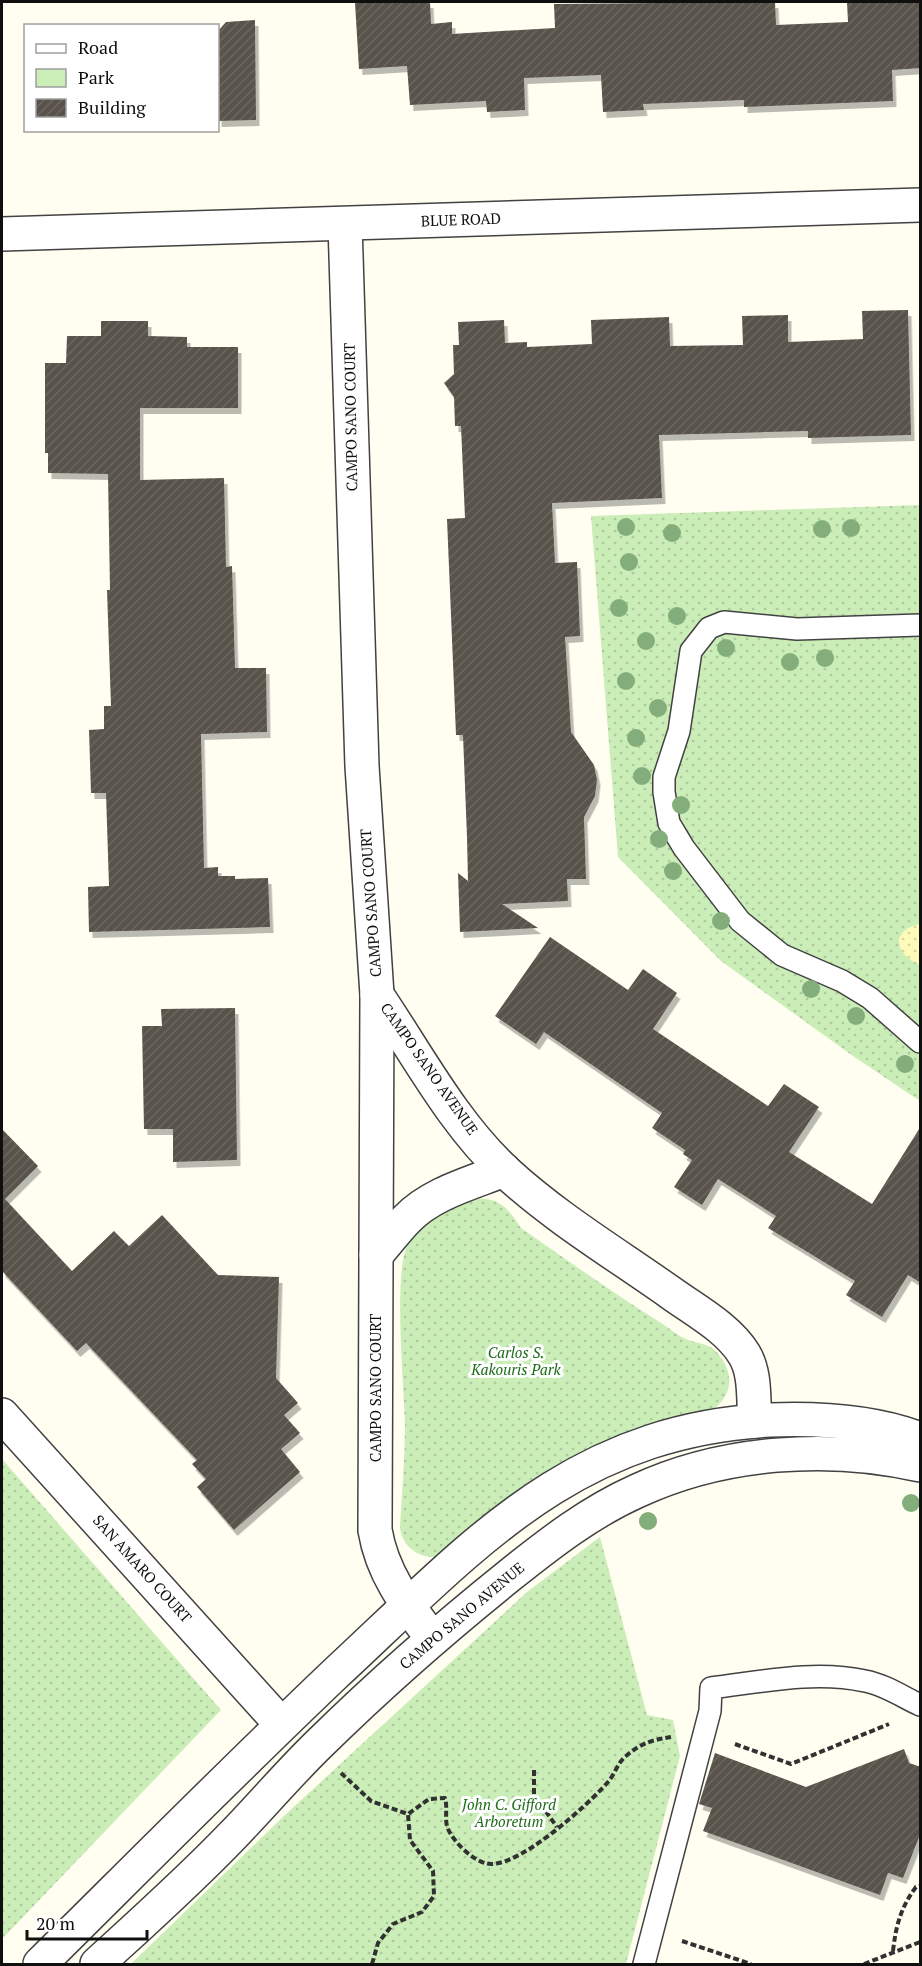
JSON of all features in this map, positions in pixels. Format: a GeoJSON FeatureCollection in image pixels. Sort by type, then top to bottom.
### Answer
{"type":"FeatureCollection","features":[{"type":"Feature","properties":{"kind":"street","name":"BLUE ROAD"},"geometry":{"type":"LineString","coordinates":[[2,234],[921,205]]}},
{"type":"Feature","properties":{"kind":"street","name":"CAMPO SANO COURT"},"geometry":{"type":"LineString","coordinates":[[345,224],[362,766],[377,995],[375,1530],[382,1562],[408,1606],[432,1638]]}},
{"type":"Feature","properties":{"kind":"street","name":"CAMPO SANO AVENUE"},"geometry":{"type":"LineString","coordinates":[[377,995],[454,1109],[504,1170],[554,1210],[709,1320],[738,1345],[751,1371],[755,1421]]}},
{"type":"Feature","properties":{"kind":"street"},"geometry":{"type":"LineString","coordinates":[[376,1256],[408,1218],[426,1204],[448,1192],[504,1170]]}},
{"type":"Feature","properties":{"kind":"street","name":"SAN AMARO COURT"},"geometry":{"type":"LineString","coordinates":[[2,1415],[281,1724]]}},
{"type":"Feature","properties":{"kind":"street"},"geometry":{"type":"LineString","coordinates":[[40,1965],[281,1724],[408,1606],[528,1503],[585,1468],[615,1453],[661,1438],[755,1421],[803,1419],[855,1423],[921,1439]]}},
{"type":"Feature","properties":{"kind":"street","name":"CAMPO SANO AVENUE"},"geometry":{"type":"LineString","coordinates":[[97,1965],[232,1836],[321,1742],[432,1638],[562,1535],[613,1503],[663,1480],[728,1463],[788,1455],[870,1456],[921,1465]]}},
{"type":"Feature","properties":{"kind":"lane"},"geometry":{"type":"LineString","coordinates":[[921,625],[797,629],[724,622],[709,628],[691,651],[679,731],[664,777],[663,792],[669,823],[684,848],[740,921],[782,955],[842,981],[870,998],[921,1041]]}},
{"type":"Feature","properties":{"kind":"lane"},"geometry":{"type":"LineString","coordinates":[[644,1965],[704,1736],[710,1711],[711,1688],[787,1678],[835,1677],[867,1681],[921,1705]]}},
{"type":"Feature","properties":{"kind":"path"},"geometry":{"type":"LineString","coordinates":[[408,1814],[429,1799],[445,1798],[448,1808],[447,1827],[457,1843],[485,1863],[499,1863],[546,1839],[557,1827],[582,1811],[610,1780],[624,1757],[647,1740],[704,1736],[791,1764],[888,1726],[899,1696]]}},
{"type":"Feature","properties":{"kind":"path"},"geometry":{"type":"LineString","coordinates":[[534,1770],[534,1795],[557,1827]]}},
{"type":"Feature","properties":{"kind":"path"},"geometry":{"type":"LineString","coordinates":[[340,1771],[371,1801],[408,1814]]}},
{"type":"Feature","properties":{"kind":"path"},"geometry":{"type":"LineString","coordinates":[[372,1965],[378,1942],[393,1924],[422,1912],[434,1896],[433,1871],[410,1840],[408,1814]]}},
{"type":"Feature","properties":{"kind":"path"},"geometry":{"type":"LineString","coordinates":[[893,1951],[896,1925],[904,1904],[916,1887],[921,1886]]}},
{"type":"Feature","properties":{"kind":"path"},"geometry":{"type":"LineString","coordinates":[[653,1930],[751,1965]]}},
{"type":"Feature","properties":{"kind":"path"},"geometry":{"type":"LineString","coordinates":[[864,1965],[893,1951],[921,1942]]}},
{"type":"Feature","properties":{"kind":"green space"},"geometry":{"type":"Polygon","coordinates":[[[920,505],[920,1101],[721,961],[618,857],[591,516],[920,505]]]}},
{"type":"Feature","properties":{"kind":"green space","name":"Carlos S. Kakouris Park"},"geometry":{"type":"Polygon","coordinates":[[[475,1198],[497,1202],[512,1215],[521,1228],[608,1288],[681,1337],[707,1345],[715,1350],[726,1367],[729,1382],[721,1402],[708,1413],[437,1557],[430,1557],[412,1550],[404,1541],[400,1528],[405,1436],[400,1330],[401,1278],[408,1244],[421,1228],[447,1210],[475,1198]]]}},
{"type":"Feature","properties":{"kind":"green space"},"geometry":{"type":"Polygon","coordinates":[[[2,1459],[221,1710],[2,1939],[2,1459]]]}},
{"type":"Feature","properties":{"kind":"green space","name":"John C. Gifford Arboretum"},"geometry":{"type":"Polygon","coordinates":[[[600,1537],[647,1715],[673,1720],[680,1756],[626,1964],[131,1964],[285,1815],[527,1592],[600,1537]]]}},
{"type":"Feature","properties":{"kind":"sand"},"geometry":{"type":"Polygon","coordinates":[[[920,924],[920,965],[905,955],[899,943],[904,931],[920,924]]]}},
{"type":"Feature","properties":{"kind":"building"},"geometry":{"type":"Polygon","coordinates":[[[430,2],[431,24],[452,22],[452,34],[555,28],[554,4],[775,2],[776,25],[848,22],[847,2],[921,2],[921,68],[892,70],[893,101],[744,107],[744,100],[643,104],[644,110],[603,112],[601,75],[524,78],[525,110],[487,112],[486,101],[410,105],[407,66],[359,69],[355,3],[430,2]]]}},
{"type":"Feature","properties":{"kind":"building"},"geometry":{"type":"Polygon","coordinates":[[[255,20],[256,120],[219,121],[219,30],[226,22],[255,20]]]}},
{"type":"Feature","properties":{"kind":"building"},"geometry":{"type":"Polygon","coordinates":[[[908,310],[911,435],[808,438],[808,431],[659,435],[662,498],[552,503],[555,563],[577,562],[580,636],[565,637],[571,732],[594,765],[597,780],[595,796],[584,817],[586,879],[567,879],[568,901],[502,904],[538,928],[460,932],[458,873],[468,881],[467,837],[463,735],[456,735],[447,519],[465,518],[461,426],[455,426],[454,397],[444,383],[454,374],[453,345],[459,345],[458,322],[504,320],[505,343],[527,342],[527,347],[592,344],[591,320],[669,317],[670,346],[743,345],[742,316],[788,315],[788,342],[863,339],[862,311],[908,310]]]}},
{"type":"Feature","properties":{"kind":"building"},"geometry":{"type":"Polygon","coordinates":[[[101,321],[148,321],[148,336],[187,337],[187,347],[238,347],[238,408],[140,408],[140,480],[224,478],[226,567],[232,566],[235,668],[266,668],[267,732],[201,734],[204,868],[218,867],[218,876],[235,876],[235,879],[268,878],[270,927],[89,932],[88,887],[109,886],[106,793],[91,793],[89,730],[104,729],[104,706],[111,706],[107,590],[110,590],[108,474],[48,473],[48,453],[45,453],[45,363],[66,363],[67,336],[101,336],[101,321]]]}},
{"type":"Feature","properties":{"kind":"building"},"geometry":{"type":"Polygon","coordinates":[[[550,937],[628,990],[643,969],[677,993],[653,1029],[768,1106],[784,1084],[819,1107],[789,1152],[872,1204],[921,1126],[921,1283],[908,1275],[882,1317],[846,1295],[855,1281],[768,1228],[776,1216],[718,1179],[702,1205],[674,1187],[692,1160],[683,1154],[685,1150],[652,1128],[662,1113],[544,1032],[536,1044],[495,1016],[550,937]]]}},
{"type":"Feature","properties":{"kind":"building"},"geometry":{"type":"Polygon","coordinates":[[[235,1008],[237,1160],[173,1162],[173,1129],[144,1129],[142,1026],[162,1026],[161,1009],[235,1008]]]}},
{"type":"Feature","properties":{"kind":"building"},"geometry":{"type":"Polygon","coordinates":[[[2,1129],[38,1166],[5,1199],[72,1271],[114,1231],[129,1246],[162,1215],[218,1275],[279,1277],[276,1378],[298,1403],[284,1415],[300,1433],[281,1449],[300,1472],[234,1530],[197,1487],[206,1479],[192,1464],[197,1460],[86,1343],[77,1351],[2,1271],[2,1129]]]}},
{"type":"Feature","properties":{"kind":"building"},"geometry":{"type":"Polygon","coordinates":[[[904,1749],[909,1763],[921,1767],[921,1832],[903,1878],[888,1873],[880,1895],[703,1831],[712,1808],[699,1804],[715,1753],[806,1787],[904,1749]]]}}]}
